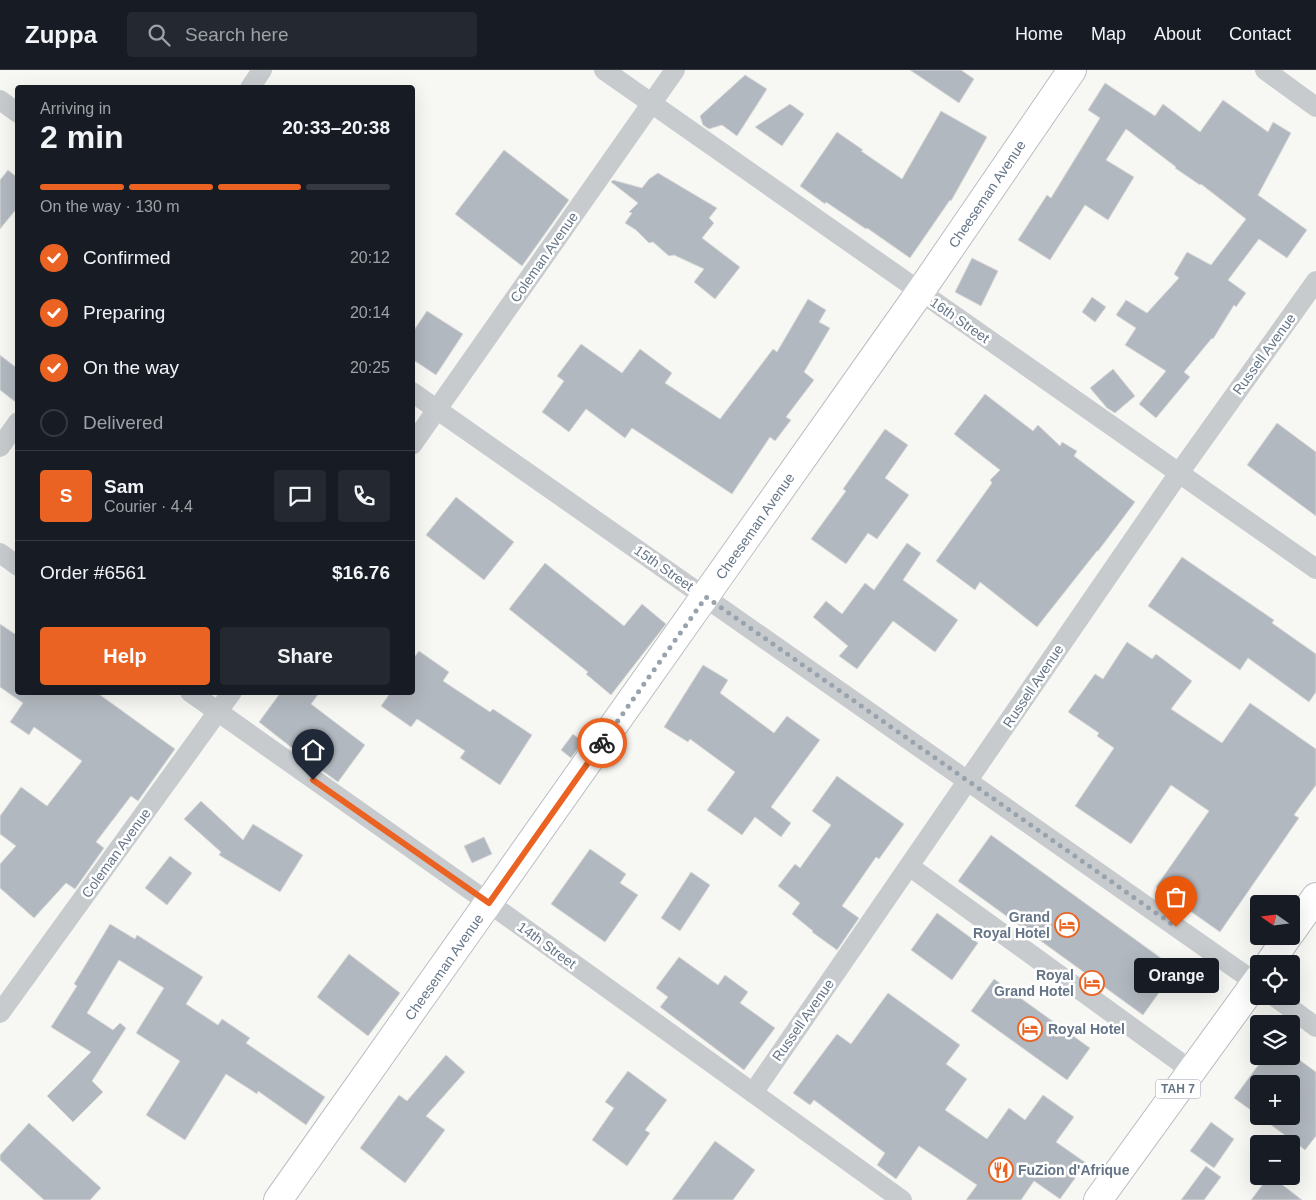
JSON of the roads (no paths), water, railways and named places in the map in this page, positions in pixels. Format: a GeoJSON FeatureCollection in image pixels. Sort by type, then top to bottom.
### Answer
{"type":"FeatureCollection","features":[{"type":"Feature","properties":{"kind":"main road","name":"Cheeseman Avenue"},"geometry":{"type":"LineString","coordinates":[[278,1200],[706,597],[920,292],[1072,70]]}},
{"type":"Feature","properties":{"kind":"main road"},"geometry":{"type":"LineString","coordinates":[[1300,919],[1316,896]]}},
{"type":"Feature","properties":{"kind":"main road","name":"TAH 7"},"geometry":{"type":"LineString","coordinates":[[1098,1200],[1192,1071],[1250,997]]}},
{"type":"Feature","properties":{"kind":"street"},"geometry":{"type":"LineString","coordinates":[[252,85],[262,70]]}},
{"type":"Feature","properties":{"kind":"street","name":"16th Street"},"geometry":{"type":"LineString","coordinates":[[604,70],[1316,569]]}},
{"type":"Feature","properties":{"kind":"street","name":"Coleman Avenue"},"geometry":{"type":"LineString","coordinates":[[415,440],[438,410],[675,70]]}},
{"type":"Feature","properties":{"kind":"street"},"geometry":{"type":"LineString","coordinates":[[1265,70],[1316,107]]}},
{"type":"Feature","properties":{"kind":"street"},"geometry":{"type":"LineString","coordinates":[[0,100],[15,110]]}},
{"type":"Feature","properties":{"kind":"street","name":"Russell Avenue"},"geometry":{"type":"LineString","coordinates":[[753,1093],[1179,473],[1316,281]]}},
{"type":"Feature","properties":{"kind":"street","name":"15th Street"},"geometry":{"type":"LineString","coordinates":[[415,394],[968,781],[1250,972]]}},
{"type":"Feature","properties":{"kind":"street"},"geometry":{"type":"LineString","coordinates":[[0,448],[15,426]]}},
{"type":"Feature","properties":{"kind":"street"},"geometry":{"type":"LineString","coordinates":[[0,553],[15,564]]}},
{"type":"Feature","properties":{"kind":"street","name":"14th Street"},"geometry":{"type":"LineString","coordinates":[[194,695],[489,903],[902,1200]]}},
{"type":"Feature","properties":{"kind":"street","name":"Coleman Avenue"},"geometry":{"type":"LineString","coordinates":[[0,1013],[230,695]]}},
{"type":"Feature","properties":{"kind":"street"},"geometry":{"type":"LineString","coordinates":[[910,866],[1192,1071]]}},
{"type":"Feature","properties":{"kind":"street","name":"15th Street"},"geometry":{"type":"LineString","coordinates":[[1291,1005],[1316,1027]]}},
{"type":"Feature","properties":{"kind":"place","name":"Grand Royal Hotel"},"geometry":{"type":"Point","coordinates":[1067,925]}},
{"type":"Feature","properties":{"kind":"place","name":"Orange"},"geometry":{"type":"Point","coordinates":[1176,927]}},
{"type":"Feature","properties":{"kind":"place","name":"Royal Grand Hotel"},"geometry":{"type":"Point","coordinates":[1092,983]}},
{"type":"Feature","properties":{"kind":"place","name":"Royal Hotel"},"geometry":{"type":"Point","coordinates":[1030,1029]}},
{"type":"Feature","properties":{"kind":"place","name":"FuZion d'Afrique"},"geometry":{"type":"Point","coordinates":[1001,1170]}}]}
